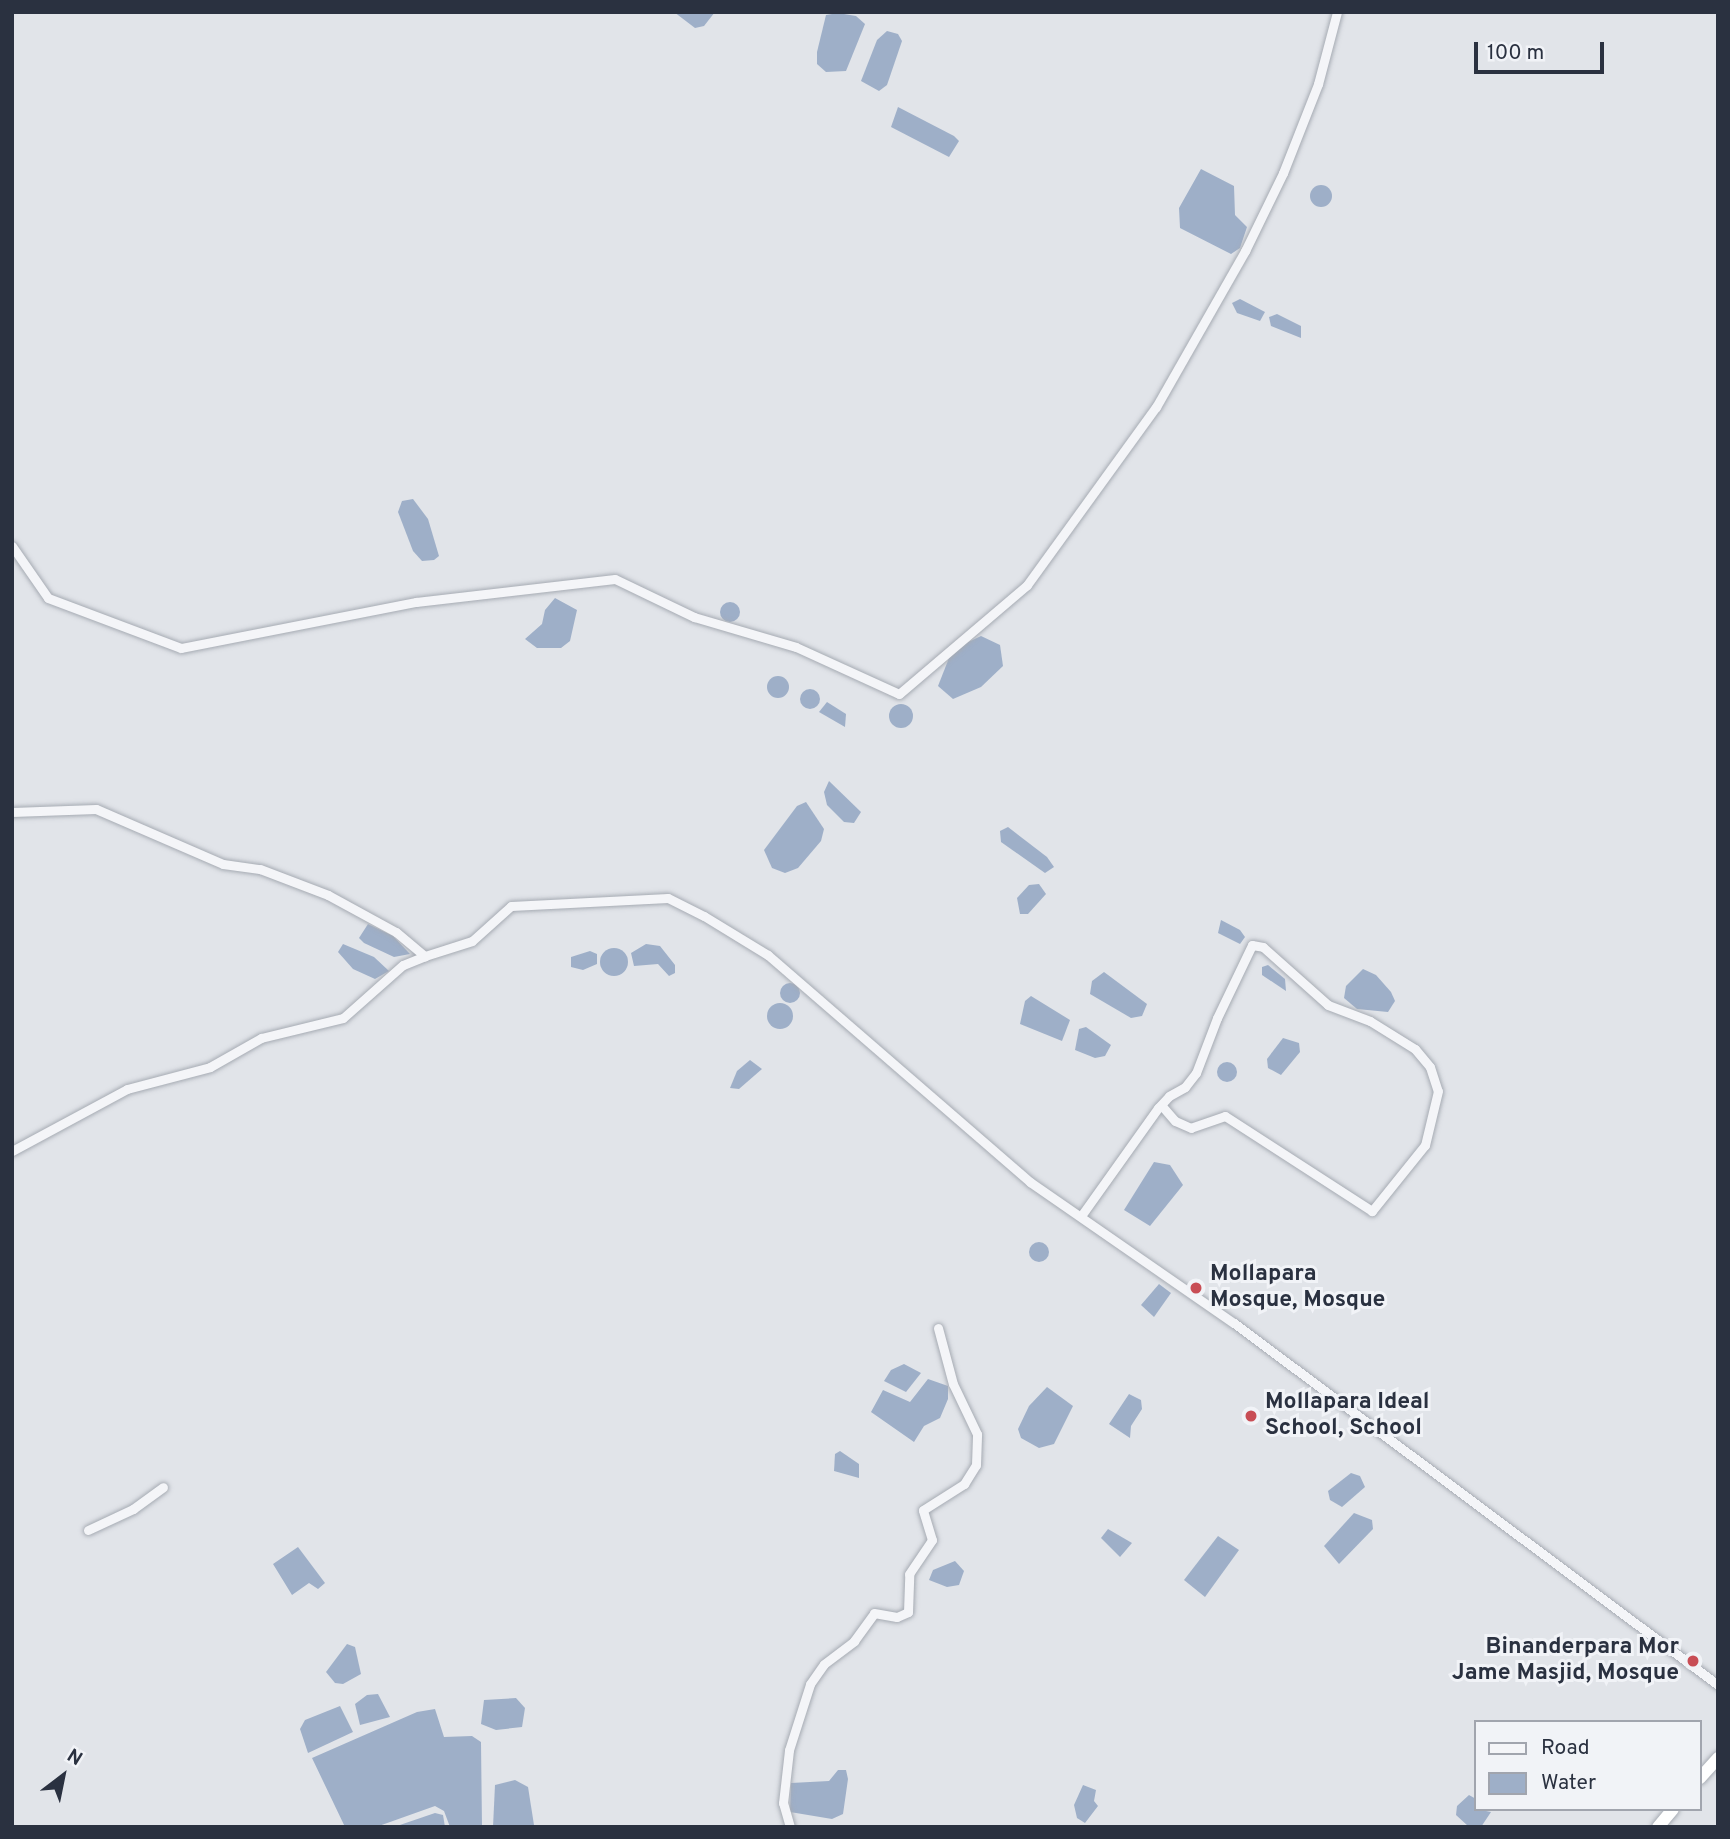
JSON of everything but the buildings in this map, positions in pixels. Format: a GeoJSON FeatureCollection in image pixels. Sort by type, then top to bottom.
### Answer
{"type":"FeatureCollection","features":[{"type":"Feature","properties":{"kind":"highway"},"geometry":{"type":"LineString","coordinates":[[1702,1776],[1718,1758]]}},
{"type":"Feature","properties":{"kind":"highway"},"geometry":{"type":"LineString","coordinates":[[1658,1827],[1671,1811]]}},
{"type":"Feature","properties":{"kind":"street"},"geometry":{"type":"LineString","coordinates":[[12,546],[48,598],[181,648],[416,602],[615,579],[694,617],[796,647],[899,694],[1027,585],[1156,407],[1245,251],[1283,173],[1318,84],[1337,12]]}},
{"type":"Feature","properties":{"kind":"street"},"geometry":{"type":"LineString","coordinates":[[12,812],[96,809],[223,864],[260,869],[328,895],[396,932],[425,956]]}},
{"type":"Feature","properties":{"kind":"street"},"geometry":{"type":"LineString","coordinates":[[12,1151],[127,1089],[210,1068],[261,1038],[343,1018],[403,965],[472,942],[511,906],[668,898],[768,955],[964,1129],[1030,1182],[1234,1323],[1718,1685]]}},
{"type":"Feature","properties":{"kind":"street"},"geometry":{"type":"LineString","coordinates":[[1081,1216],[1161,1105],[1191,1081],[1201,1066],[1228,992],[1248,951],[1258,944],[1328,1005],[1370,1021],[1415,1049],[1430,1067],[1438,1091],[1425,1145],[1372,1211],[1225,1116],[1191,1128],[1175,1121],[1161,1105]]}},
{"type":"Feature","properties":{"kind":"street"},"geometry":{"type":"LineString","coordinates":[[790,1827],[783,1803],[789,1750],[810,1684],[824,1664],[854,1641],[874,1613],[897,1617],[908,1612],[909,1574],[932,1540],[923,1510],[964,1484],[976,1465],[977,1434],[953,1384],[938,1328]]}},
{"type":"Feature","properties":{"kind":"street"},"geometry":{"type":"LineString","coordinates":[[88,1530],[133,1509],[163,1487]]}},
{"type":"Feature","properties":{"kind":"water"},"geometry":{"type":"Polygon","coordinates":[[[674,12],[715,12],[704,26],[695,28],[674,12]]]}},
{"type":"Feature","properties":{"kind":"water"},"geometry":{"type":"Polygon","coordinates":[[[838,13],[856,16],[865,24],[846,71],[826,72],[817,64],[817,52],[826,15],[838,13]]]}},
{"type":"Feature","properties":{"kind":"water"},"geometry":{"type":"Polygon","coordinates":[[[887,31],[898,34],[902,41],[887,85],[879,91],[861,81],[877,40],[887,31]]]}},
{"type":"Feature","properties":{"kind":"water"},"geometry":{"type":"Polygon","coordinates":[[[898,107],[954,136],[959,141],[949,157],[891,127],[898,107]]]}},
{"type":"Feature","properties":{"kind":"water"},"geometry":{"type":"Polygon","coordinates":[[[1201,169],[1234,186],[1235,215],[1247,227],[1240,248],[1231,254],[1180,228],[1179,208],[1201,169]]]}},
{"type":"Feature","properties":{"kind":"water"},"geometry":{"type":"Polygon","coordinates":[[[1321,185],[1329,188],[1332,196],[1329,204],[1321,207],[1313,204],[1310,196],[1313,188],[1321,185]]]}},
{"type":"Feature","properties":{"kind":"water"},"geometry":{"type":"Polygon","coordinates":[[[1240,299],[1265,312],[1260,321],[1237,313],[1232,303],[1240,299]]]}},
{"type":"Feature","properties":{"kind":"water"},"geometry":{"type":"Polygon","coordinates":[[[1277,314],[1301,326],[1301,338],[1271,326],[1269,317],[1277,314]]]}},
{"type":"Feature","properties":{"kind":"water"},"geometry":{"type":"Polygon","coordinates":[[[413,499],[428,519],[439,556],[434,560],[422,561],[413,551],[398,512],[402,501],[413,499]]]}},
{"type":"Feature","properties":{"kind":"water"},"geometry":{"type":"Polygon","coordinates":[[[555,598],[577,610],[570,641],[561,648],[537,648],[525,639],[542,624],[545,610],[555,598]]]}},
{"type":"Feature","properties":{"kind":"water"},"geometry":{"type":"Polygon","coordinates":[[[726,602],[734,602],[740,612],[734,622],[726,622],[720,616],[720,608],[726,602]]]}},
{"type":"Feature","properties":{"kind":"water"},"geometry":{"type":"Polygon","coordinates":[[[981,636],[1000,645],[1003,666],[981,687],[953,699],[938,686],[949,658],[962,645],[981,636]]]}},
{"type":"Feature","properties":{"kind":"water"},"geometry":{"type":"Polygon","coordinates":[[[774,676],[782,676],[789,683],[789,691],[782,698],[774,698],[767,691],[767,683],[774,676]]]}},
{"type":"Feature","properties":{"kind":"water"},"geometry":{"type":"Polygon","coordinates":[[[810,689],[817,692],[820,699],[817,706],[810,709],[803,706],[800,699],[803,692],[810,689]]]}},
{"type":"Feature","properties":{"kind":"water"},"geometry":{"type":"Polygon","coordinates":[[[827,702],[846,714],[845,727],[819,712],[827,702]]]}},
{"type":"Feature","properties":{"kind":"water"},"geometry":{"type":"Polygon","coordinates":[[[901,704],[909,708],[913,716],[909,724],[901,728],[893,724],[889,716],[893,708],[901,704]]]}},
{"type":"Feature","properties":{"kind":"water"},"geometry":{"type":"Polygon","coordinates":[[[829,781],[861,812],[854,823],[844,822],[827,805],[824,792],[829,781]]]}},
{"type":"Feature","properties":{"kind":"water"},"geometry":{"type":"Polygon","coordinates":[[[806,802],[824,829],[821,841],[798,868],[785,873],[772,868],[764,850],[797,806],[806,802]]]}},
{"type":"Feature","properties":{"kind":"water"},"geometry":{"type":"Polygon","coordinates":[[[1008,827],[1047,857],[1054,867],[1045,873],[1001,842],[1000,831],[1008,827]]]}},
{"type":"Feature","properties":{"kind":"water"},"geometry":{"type":"Polygon","coordinates":[[[1039,884],[1046,894],[1028,914],[1020,914],[1017,898],[1029,885],[1039,884]]]}},
{"type":"Feature","properties":{"kind":"water"},"geometry":{"type":"Polygon","coordinates":[[[1221,920],[1240,930],[1245,937],[1240,944],[1218,933],[1221,920]]]}},
{"type":"Feature","properties":{"kind":"water"},"geometry":{"type":"Polygon","coordinates":[[[368,924],[393,936],[410,954],[394,957],[364,943],[359,938],[368,924]]]}},
{"type":"Feature","properties":{"kind":"water"},"geometry":{"type":"Polygon","coordinates":[[[343,944],[374,957],[389,971],[375,979],[353,969],[338,952],[343,944]]]}},
{"type":"Feature","properties":{"kind":"water"},"geometry":{"type":"Polygon","coordinates":[[[646,944],[660,946],[675,965],[675,973],[669,976],[658,964],[634,966],[631,953],[646,944]]]}},
{"type":"Feature","properties":{"kind":"water"},"geometry":{"type":"Polygon","coordinates":[[[614,948],[624,952],[628,962],[624,972],[614,976],[604,972],[600,962],[604,952],[614,948]]]}},
{"type":"Feature","properties":{"kind":"water"},"geometry":{"type":"Polygon","coordinates":[[[590,951],[597,954],[597,964],[583,970],[571,967],[571,957],[590,951]]]}},
{"type":"Feature","properties":{"kind":"water"},"geometry":{"type":"Polygon","coordinates":[[[1268,965],[1285,979],[1286,991],[1262,975],[1262,967],[1268,965]]]}},
{"type":"Feature","properties":{"kind":"water"},"geometry":{"type":"Polygon","coordinates":[[[1363,969],[1376,975],[1391,992],[1395,1001],[1388,1012],[1357,1009],[1344,998],[1346,986],[1363,969]]]}},
{"type":"Feature","properties":{"kind":"water"},"geometry":{"type":"Polygon","coordinates":[[[1104,972],[1147,1004],[1142,1016],[1131,1018],[1090,994],[1092,981],[1104,972]]]}},
{"type":"Feature","properties":{"kind":"water"},"geometry":{"type":"Polygon","coordinates":[[[790,983],[797,986],[800,993],[797,1000],[790,1003],[783,1000],[780,993],[783,986],[790,983]]]}},
{"type":"Feature","properties":{"kind":"water"},"geometry":{"type":"Polygon","coordinates":[[[1031,996],[1070,1020],[1062,1041],[1020,1024],[1025,1001],[1031,996]]]}},
{"type":"Feature","properties":{"kind":"water"},"geometry":{"type":"Polygon","coordinates":[[[780,1003],[789,1007],[793,1016],[789,1025],[780,1029],[771,1025],[767,1016],[771,1007],[780,1003]]]}},
{"type":"Feature","properties":{"kind":"water"},"geometry":{"type":"Polygon","coordinates":[[[1086,1027],[1111,1045],[1105,1056],[1095,1058],[1075,1050],[1079,1029],[1086,1027]]]}},
{"type":"Feature","properties":{"kind":"water"},"geometry":{"type":"Polygon","coordinates":[[[1283,1038],[1299,1043],[1300,1052],[1281,1075],[1268,1068],[1267,1059],[1283,1038]]]}},
{"type":"Feature","properties":{"kind":"water"},"geometry":{"type":"Polygon","coordinates":[[[750,1060],[762,1069],[739,1089],[730,1088],[737,1071],[750,1060]]]}},
{"type":"Feature","properties":{"kind":"water"},"geometry":{"type":"Polygon","coordinates":[[[1227,1062],[1234,1065],[1237,1072],[1234,1079],[1227,1082],[1220,1079],[1217,1072],[1220,1065],[1227,1062]]]}},
{"type":"Feature","properties":{"kind":"water"},"geometry":{"type":"Polygon","coordinates":[[[1154,1162],[1170,1165],[1183,1185],[1150,1226],[1124,1210],[1154,1162]]]}},
{"type":"Feature","properties":{"kind":"water"},"geometry":{"type":"Polygon","coordinates":[[[1035,1242],[1043,1242],[1049,1252],[1043,1262],[1035,1262],[1029,1256],[1029,1248],[1035,1242]]]}},
{"type":"Feature","properties":{"kind":"water"},"geometry":{"type":"Polygon","coordinates":[[[1159,1284],[1171,1293],[1154,1317],[1141,1305],[1159,1284]]]}},
{"type":"Feature","properties":{"kind":"water"},"geometry":{"type":"Polygon","coordinates":[[[904,1364],[921,1373],[906,1392],[884,1381],[891,1370],[904,1364]]]}},
{"type":"Feature","properties":{"kind":"water"},"geometry":{"type":"Polygon","coordinates":[[[928,1379],[948,1386],[948,1399],[940,1418],[924,1426],[914,1442],[871,1412],[883,1390],[910,1402],[928,1379]]]}},
{"type":"Feature","properties":{"kind":"water"},"geometry":{"type":"Polygon","coordinates":[[[1047,1387],[1073,1406],[1054,1444],[1039,1448],[1021,1438],[1018,1429],[1029,1406],[1047,1387]]]}},
{"type":"Feature","properties":{"kind":"water"},"geometry":{"type":"Polygon","coordinates":[[[1129,1394],[1141,1400],[1142,1409],[1131,1426],[1130,1438],[1109,1424],[1129,1394]]]}},
{"type":"Feature","properties":{"kind":"water"},"geometry":{"type":"Polygon","coordinates":[[[840,1451],[859,1464],[859,1478],[834,1471],[835,1454],[840,1451]]]}},
{"type":"Feature","properties":{"kind":"water"},"geometry":{"type":"Polygon","coordinates":[[[1351,1473],[1360,1476],[1365,1487],[1342,1507],[1330,1500],[1328,1491],[1351,1473]]]}},
{"type":"Feature","properties":{"kind":"water"},"geometry":{"type":"Polygon","coordinates":[[[1354,1513],[1372,1520],[1373,1529],[1339,1564],[1324,1546],[1354,1513]]]}},
{"type":"Feature","properties":{"kind":"water"},"geometry":{"type":"Polygon","coordinates":[[[1108,1529],[1132,1543],[1120,1557],[1101,1538],[1108,1529]]]}},
{"type":"Feature","properties":{"kind":"water"},"geometry":{"type":"Polygon","coordinates":[[[1218,1536],[1239,1550],[1205,1597],[1184,1580],[1218,1536]]]}},
{"type":"Feature","properties":{"kind":"water"},"geometry":{"type":"Polygon","coordinates":[[[298,1547],[325,1583],[318,1589],[309,1583],[292,1595],[273,1564],[298,1547]]]}},
{"type":"Feature","properties":{"kind":"water"},"geometry":{"type":"Polygon","coordinates":[[[955,1561],[964,1571],[959,1585],[947,1587],[929,1580],[933,1570],[955,1561]]]}},
{"type":"Feature","properties":{"kind":"water"},"geometry":{"type":"Polygon","coordinates":[[[347,1644],[355,1647],[361,1674],[343,1684],[335,1683],[326,1672],[347,1644]]]}},
{"type":"Feature","properties":{"kind":"water"},"geometry":{"type":"Polygon","coordinates":[[[378,1694],[390,1717],[360,1725],[355,1704],[367,1695],[378,1694]]]}},
{"type":"Feature","properties":{"kind":"water"},"geometry":{"type":"Polygon","coordinates":[[[516,1698],[525,1708],[522,1727],[496,1730],[481,1724],[484,1700],[516,1698]]]}},
{"type":"Feature","properties":{"kind":"water"},"geometry":{"type":"Polygon","coordinates":[[[340,1706],[353,1732],[308,1753],[300,1729],[305,1720],[340,1706]]]}},
{"type":"Feature","properties":{"kind":"water"},"geometry":{"type":"Polygon","coordinates":[[[435,1709],[444,1737],[472,1736],[481,1742],[482,1827],[450,1827],[444,1811],[435,1806],[376,1827],[345,1827],[312,1758],[417,1712],[435,1709]]]}},
{"type":"Feature","properties":{"kind":"water"},"geometry":{"type":"Polygon","coordinates":[[[838,1770],[846,1770],[848,1779],[843,1814],[832,1819],[790,1812],[791,1783],[829,1781],[838,1770]]]}},
{"type":"Feature","properties":{"kind":"water"},"geometry":{"type":"Polygon","coordinates":[[[515,1780],[528,1787],[534,1825],[493,1827],[495,1785],[515,1780]]]}},
{"type":"Feature","properties":{"kind":"water"},"geometry":{"type":"Polygon","coordinates":[[[1083,1785],[1096,1790],[1094,1801],[1098,1806],[1085,1823],[1077,1818],[1074,1805],[1083,1785]]]}},
{"type":"Feature","properties":{"kind":"water"},"geometry":{"type":"Polygon","coordinates":[[[1469,1795],[1474,1798],[1474,1811],[1491,1812],[1481,1827],[1468,1826],[1456,1815],[1457,1806],[1469,1795]]]}},
{"type":"Feature","properties":{"kind":"water"},"geometry":{"type":"Polygon","coordinates":[[[435,1813],[443,1815],[445,1827],[394,1827],[435,1813]]]}},
{"type":"Feature","properties":{"kind":"place","name":"Mollapara Mosque, Mosque"},"geometry":{"type":"Point","coordinates":[1196,1288]}},
{"type":"Feature","properties":{"kind":"place","name":"Mollapara Ideal School, School"},"geometry":{"type":"Point","coordinates":[1251,1416]}},
{"type":"Feature","properties":{"kind":"place","name":"Binanderpara Mor Jame Masjid, Mosque"},"geometry":{"type":"Point","coordinates":[1693,1661]}}]}
